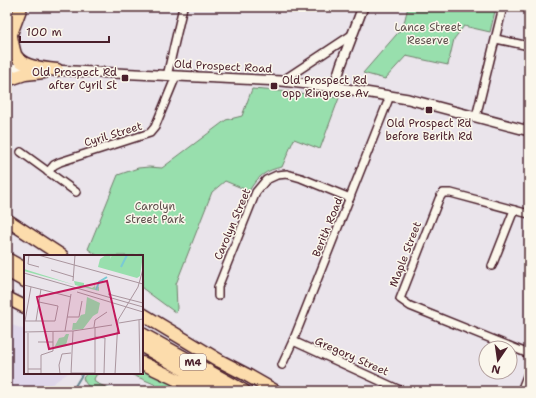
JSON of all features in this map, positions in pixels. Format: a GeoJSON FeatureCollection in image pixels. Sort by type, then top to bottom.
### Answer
{"type":"FeatureCollection","features":[{"type":"Feature","properties":{"kind":"highway"},"geometry":{"type":"LineString","coordinates":[[21,7],[9,40],[19,60],[27,65],[57,70]]}},
{"type":"Feature","properties":{"kind":"highway"},"geometry":{"type":"LineString","coordinates":[[7,80],[25,74],[57,70]]}},
{"type":"Feature","properties":{"kind":"highway"},"geometry":{"type":"LineString","coordinates":[[7,220],[60,255]]}},
{"type":"Feature","properties":{"kind":"highway"},"geometry":{"type":"LineString","coordinates":[[7,227],[50,255]]}},
{"type":"Feature","properties":{"kind":"highway"},"geometry":{"type":"LineString","coordinates":[[7,259],[24,268]]}},
{"type":"Feature","properties":{"kind":"highway"},"geometry":{"type":"LineString","coordinates":[[7,271],[24,280]]}},
{"type":"Feature","properties":{"kind":"highway"},"geometry":{"type":"LineString","coordinates":[[7,298],[24,306]]}},
{"type":"Feature","properties":{"kind":"highway"},"geometry":{"type":"LineString","coordinates":[[143,308],[198,341],[247,375]]}},
{"type":"Feature","properties":{"kind":"highway"},"geometry":{"type":"LineString","coordinates":[[143,315],[220,361],[275,391]]}},
{"type":"Feature","properties":{"kind":"highway","name":"M4"},"geometry":{"type":"LineString","coordinates":[[143,335],[244,391]]}},
{"type":"Feature","properties":{"kind":"highway","name":"M4"},"geometry":{"type":"LineString","coordinates":[[143,347],[222,391]]}},
{"type":"Feature","properties":{"kind":"highway"},"geometry":{"type":"LineString","coordinates":[[143,363],[178,380],[222,391]]}},
{"type":"Feature","properties":{"kind":"main road"},"geometry":{"type":"LineString","coordinates":[[334,87],[363,7]]}},
{"type":"Feature","properties":{"kind":"main road","name":"Old Prospect Road"},"geometry":{"type":"LineString","coordinates":[[7,68],[282,81],[334,87],[390,96],[529,131]]}},
{"type":"Feature","properties":{"kind":"street","name":"Cyril Street"},"geometry":{"type":"LineString","coordinates":[[48,172],[54,165],[60,162],[150,134],[155,127],[171,76],[183,7]]}},
{"type":"Feature","properties":{"kind":"street"},"geometry":{"type":"LineString","coordinates":[[476,117],[503,7]]}},
{"type":"Feature","properties":{"kind":"street"},"geometry":{"type":"LineString","coordinates":[[282,81],[353,34]]}},
{"type":"Feature","properties":{"kind":"street"},"geometry":{"type":"LineString","coordinates":[[496,38],[529,46]]}},
{"type":"Feature","properties":{"kind":"street","name":"Berith Road"},"geometry":{"type":"LineString","coordinates":[[282,365],[293,341],[390,96]]}},
{"type":"Feature","properties":{"kind":"street"},"geometry":{"type":"LineString","coordinates":[[21,152],[76,192]]}},
{"type":"Feature","properties":{"kind":"street","name":"Carolyn Street"},"geometry":{"type":"LineString","coordinates":[[218,296],[218,287],[256,192],[266,180],[277,175],[287,174],[301,178],[350,198]]}},
{"type":"Feature","properties":{"kind":"street","name":"Maple Street"},"geometry":{"type":"LineString","coordinates":[[529,214],[451,193],[443,193],[439,199],[400,299],[410,306],[529,354]]}},
{"type":"Feature","properties":{"kind":"street"},"geometry":{"type":"LineString","coordinates":[[492,266],[514,210]]}},
{"type":"Feature","properties":{"kind":"street","name":"Gregory Street"},"geometry":{"type":"LineString","coordinates":[[293,341],[402,391]]}},
{"type":"Feature","properties":{"kind":"street"},"geometry":{"type":"LineString","coordinates":[[521,391],[529,372]]}},
{"type":"Feature","properties":{"kind":"shaded area"},"geometry":{"type":"Polygon","coordinates":[[[7,323],[24,330],[24,374],[67,374],[42,391],[7,391],[7,323]]]}},
{"type":"Feature","properties":{"kind":"green space","name":"Lance Street Reserve"},"geometry":{"type":"Polygon","coordinates":[[[408,7],[496,7],[490,32],[464,26],[454,39],[448,65],[406,56],[385,79],[363,73],[403,27],[408,7]]]}},
{"type":"Feature","properties":{"kind":"green space","name":"Carolyn Street Park"},"geometry":{"type":"Polygon","coordinates":[[[252,89],[339,98],[320,149],[294,139],[282,167],[271,170],[262,175],[249,191],[225,181],[212,192],[176,284],[176,313],[143,289],[143,255],[97,255],[88,249],[118,175],[138,168],[162,168],[226,120],[242,116],[252,89]]]}},
{"type":"Feature","properties":{"kind":"green space"},"geometry":{"type":"Polygon","coordinates":[[[143,369],[188,391],[161,391],[154,384],[130,374],[143,374],[143,369]]]}},
{"type":"Feature","properties":{"kind":"green space"},"geometry":{"type":"Polygon","coordinates":[[[86,374],[98,374],[94,379],[96,383],[115,391],[100,391],[92,389],[83,378],[86,374]]]}},
{"type":"Feature","properties":{"kind":"waterway"},"geometry":{"type":"LineString","coordinates":[[72,391],[82,374]]}},
{"type":"Feature","properties":{"kind":"place","name":"Old Prospect Rd after Cyril St"},"geometry":{"type":"Point","coordinates":[125,78]}},
{"type":"Feature","properties":{"kind":"place","name":"Old Prospect Rd opp Ringrose Av"},"geometry":{"type":"Point","coordinates":[274,86]}},
{"type":"Feature","properties":{"kind":"place","name":"Old Prospect Rd before Berith Rd"},"geometry":{"type":"Point","coordinates":[429,110]}}]}
